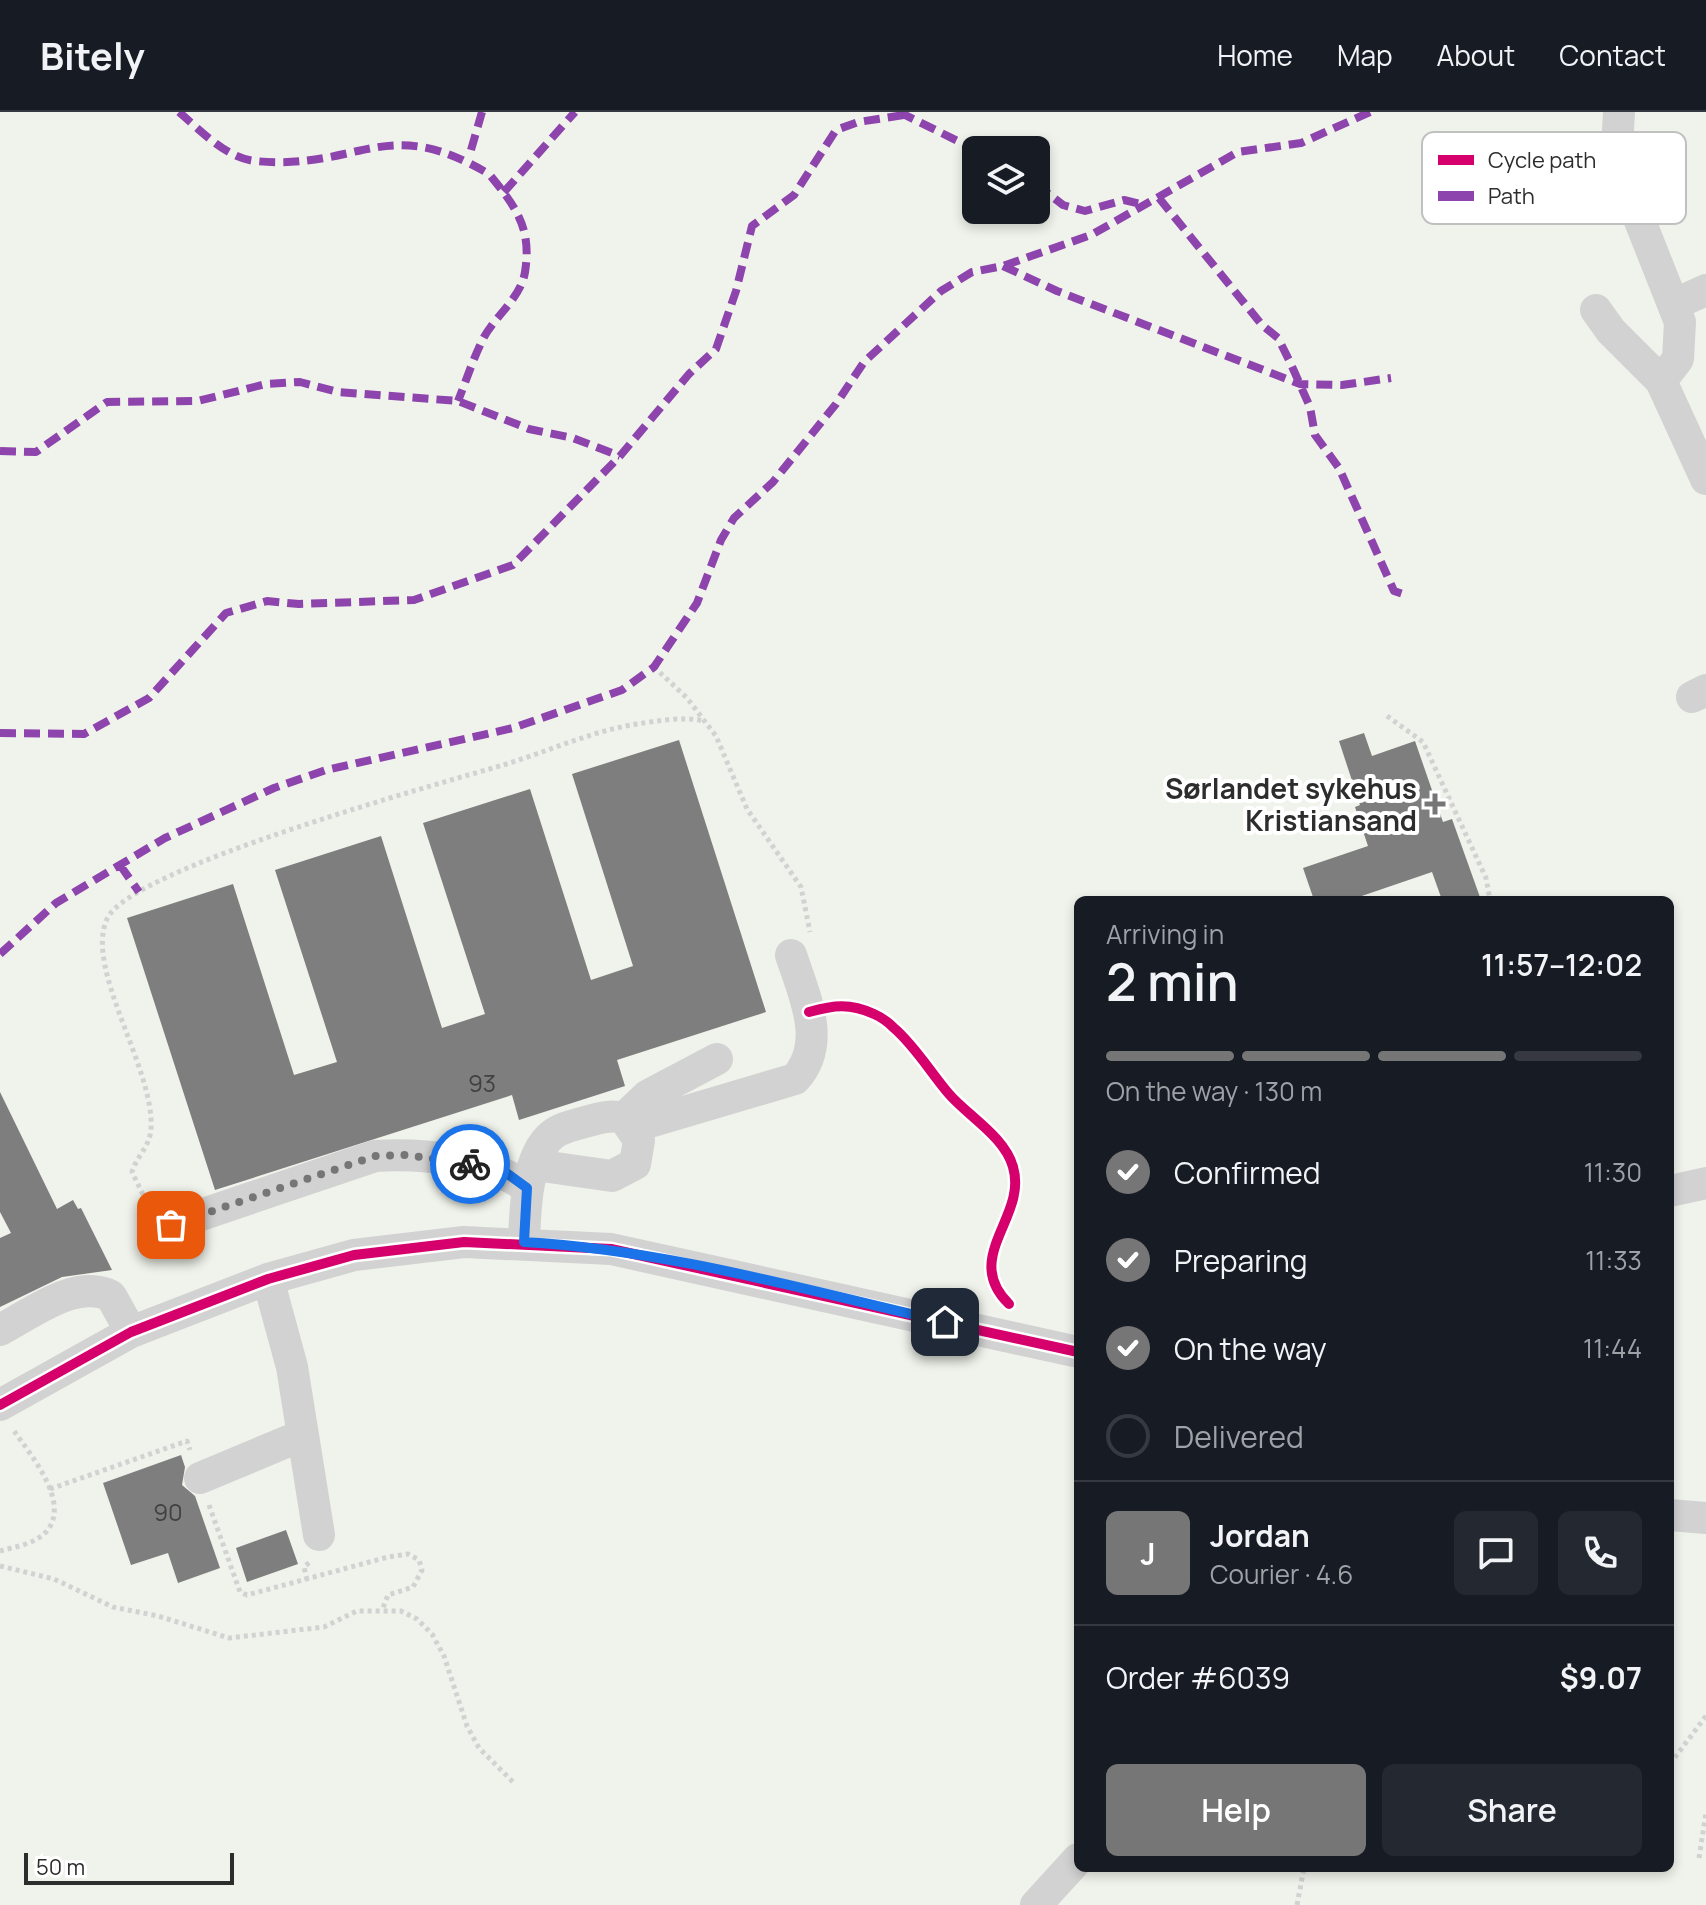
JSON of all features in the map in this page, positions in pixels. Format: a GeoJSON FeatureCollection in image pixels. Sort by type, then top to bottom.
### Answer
{"type":"FeatureCollection","features":[{"type":"Feature","properties":{"kind":"street"},"geometry":{"type":"LineString","coordinates":[[1618,132],[1619,112]]}},
{"type":"Feature","properties":{"kind":"street"},"geometry":{"type":"LineString","coordinates":[[1642,224],[1680,322],[1678,359],[1661,381]]}},
{"type":"Feature","properties":{"kind":"street"},"geometry":{"type":"LineString","coordinates":[[1675,304],[1706,290]]}},
{"type":"Feature","properties":{"kind":"street"},"geometry":{"type":"LineString","coordinates":[[1602,303],[1629,333],[1635,352],[1661,381],[1703,467]]}},
{"type":"Feature","properties":{"kind":"street"},"geometry":{"type":"LineString","coordinates":[[524,1242],[531,1177],[548,1137],[559,1130],[601,1117],[628,1122],[768,1090],[795,1079],[810,1056],[813,1032],[802,950]]}},
{"type":"Feature","properties":{"kind":"street"},"geometry":{"type":"LineString","coordinates":[[628,1122],[647,1096],[717,1059]]}},
{"type":"Feature","properties":{"kind":"street"},"geometry":{"type":"LineString","coordinates":[[171,1225],[375,1156],[406,1155],[531,1177],[622,1173],[635,1164],[639,1152],[628,1122]]}},
{"type":"Feature","properties":{"kind":"street"},"geometry":{"type":"LineString","coordinates":[[1674,1190],[1706,1183]]}},
{"type":"Feature","properties":{"kind":"street"},"geometry":{"type":"LineString","coordinates":[[4,1413],[131,1332],[268,1279],[393,1248],[524,1242],[584,1246],[653,1257],[1074,1351]]}},
{"type":"Feature","properties":{"kind":"street"},"geometry":{"type":"LineString","coordinates":[[268,1279],[292,1367],[319,1535]]}},
{"type":"Feature","properties":{"kind":"street"},"geometry":{"type":"LineString","coordinates":[[0,1330],[62,1298],[91,1289],[111,1296],[131,1332]]}},
{"type":"Feature","properties":{"kind":"street"},"geometry":{"type":"LineString","coordinates":[[200,1478],[303,1435]]}},
{"type":"Feature","properties":{"kind":"street"},"geometry":{"type":"LineString","coordinates":[[1674,1515],[1706,1518]]}},
{"type":"Feature","properties":{"kind":"street"},"geometry":{"type":"LineString","coordinates":[[1036,1905],[1074,1863]]}},
{"type":"Feature","properties":{"kind":"path"},"geometry":{"type":"LineString","coordinates":[[654,667],[687,698],[716,736],[747,809],[801,887],[802,950]]}},
{"type":"Feature","properties":{"kind":"path"},"geometry":{"type":"LineString","coordinates":[[1387,716],[1423,742],[1486,878],[1489,896]]}},
{"type":"Feature","properties":{"kind":"path"},"geometry":{"type":"LineString","coordinates":[[171,1225],[146,1204],[132,1172],[149,1142],[151,1126],[145,1087],[102,955],[104,926],[117,905],[228,851],[418,789],[634,724],[685,719],[703,721]]}},
{"type":"Feature","properties":{"kind":"path"},"geometry":{"type":"LineString","coordinates":[[0,1551],[46,1532],[53,1520],[50,1489],[4,1413]]}},
{"type":"Feature","properties":{"kind":"path"},"geometry":{"type":"LineString","coordinates":[[50,1489],[187,1441],[240,1592],[259,1593],[388,1557],[408,1554],[419,1560],[422,1570],[413,1587],[388,1595],[383,1608]]}},
{"type":"Feature","properties":{"kind":"path"},"geometry":{"type":"LineString","coordinates":[[0,1566],[54,1579],[113,1607],[158,1616],[229,1638],[324,1627],[357,1611],[383,1608],[417,1619],[432,1634],[444,1656],[467,1726],[479,1748],[514,1783]]}},
{"type":"Feature","properties":{"kind":"path"},"geometry":{"type":"LineString","coordinates":[[1674,1759],[1706,1716]]}},
{"type":"Feature","properties":{"kind":"path"},"geometry":{"type":"LineString","coordinates":[[1699,1858],[1706,1813]]}},
{"type":"Feature","properties":{"kind":"path"},"geometry":{"type":"LineString","coordinates":[[1297,1905],[1303,1872]]}},
{"type":"Feature","properties":{"kind":"shaded area"},"geometry":{"type":"Polygon","coordinates":[[[0,112],[1706,112],[1706,1905],[0,1905],[0,112]]]}},
{"type":"Feature","properties":{"kind":"building"},"geometry":{"type":"Polygon","coordinates":[[[1364,733],[1372,756],[1415,741],[1443,822],[1452,819],[1480,896],[1441,896],[1432,872],[1362,896],[1313,896],[1303,868],[1368,846],[1355,807],[1360,805],[1339,741],[1364,733]]]}},
{"type":"Feature","properties":{"kind":"building"},"geometry":{"type":"Polygon","coordinates":[[[679,740],[766,1012],[617,1060],[625,1086],[519,1120],[512,1095],[215,1190],[127,918],[233,884],[294,1075],[337,1062],[275,870],[381,836],[442,1028],[485,1014],[423,823],[530,789],[591,980],[633,966],[572,774],[679,740]]]}},
{"type":"Feature","properties":{"kind":"building"},"geometry":{"type":"Polygon","coordinates":[[[0,1092],[57,1209],[73,1200],[78,1209],[81,1208],[112,1270],[62,1277],[0,1307],[0,1238],[11,1233],[0,1212],[0,1092]]]}},
{"type":"Feature","properties":{"kind":"building"},"geometry":{"type":"Polygon","coordinates":[[[181,1455],[185,1467],[182,1485],[195,1496],[220,1568],[178,1583],[168,1553],[131,1565],[103,1483],[181,1455]]]}},
{"type":"Feature","properties":{"kind":"building"},"geometry":{"type":"Polygon","coordinates":[[[286,1530],[298,1564],[247,1582],[236,1548],[286,1530]]]}},
{"type":"Feature","properties":{"kind":"marked path"},"geometry":{"type":"LineString","coordinates":[[179,112],[224,149],[244,159],[291,162],[397,145],[423,147],[453,156],[489,174],[520,219],[526,243],[525,272],[513,299],[483,339],[458,401]]}},
{"type":"Feature","properties":{"kind":"marked path"},"geometry":{"type":"LineString","coordinates":[[471,150],[482,112]]}},
{"type":"Feature","properties":{"kind":"marked path"},"geometry":{"type":"LineString","coordinates":[[504,192],[575,112]]}},
{"type":"Feature","properties":{"kind":"marked path"},"geometry":{"type":"LineString","coordinates":[[899,112],[962,143]]}},
{"type":"Feature","properties":{"kind":"marked path"},"geometry":{"type":"LineString","coordinates":[[0,954],[56,903],[165,838],[274,788],[326,770],[513,728],[622,690],[654,667],[697,603],[721,540],[734,518],[773,482],[836,404],[864,362],[941,291],[972,272],[1003,266],[1091,235],[1238,152],[1301,143],[1370,112]]}},
{"type":"Feature","properties":{"kind":"marked path"},"geometry":{"type":"LineString","coordinates":[[0,733],[84,734],[149,698],[226,613],[267,601],[299,604],[414,600],[513,565],[620,456],[689,374],[716,349],[736,291],[752,226],[794,195],[836,130],[858,122],[904,115]]}},
{"type":"Feature","properties":{"kind":"marked path"},"geometry":{"type":"LineString","coordinates":[[1050,195],[1063,205],[1085,211],[1124,200],[1145,205]]}},
{"type":"Feature","properties":{"kind":"marked path"},"geometry":{"type":"LineString","coordinates":[[1159,198],[1262,325],[1278,338],[1310,407],[1315,435],[1339,468],[1394,591],[1409,596]]}},
{"type":"Feature","properties":{"kind":"marked path"},"geometry":{"type":"LineString","coordinates":[[1003,266],[1057,291],[1300,384],[1342,385],[1391,378]]}},
{"type":"Feature","properties":{"kind":"marked path"},"geometry":{"type":"LineString","coordinates":[[0,451],[36,452],[107,402],[198,401],[266,384],[300,382],[338,392],[458,401],[529,429],[573,438],[620,456]]}},
{"type":"Feature","properties":{"kind":"marked path"},"geometry":{"type":"LineString","coordinates":[[120,865],[139,892]]}},
{"type":"Feature","properties":{"kind":"cycle path"},"geometry":{"type":"LineString","coordinates":[[809,1012],[849,1007],[865,1010],[885,1020],[909,1043],[949,1094],[1009,1156],[1015,1185],[1012,1203],[993,1253],[991,1270],[996,1287],[1009,1304]]}},
{"type":"Feature","properties":{"kind":"cycle path"},"geometry":{"type":"LineString","coordinates":[[0,1405],[131,1332],[268,1279],[354,1255],[464,1242],[611,1249],[1074,1351]]}},
{"type":"Feature","properties":{"kind":"way so far"},"geometry":{"type":"LineString","coordinates":[[171,1225],[346,1163],[375,1156],[406,1155],[470,1164]]}},
{"type":"Feature","properties":{"kind":"place","name":"Sørlandet sykehus Kristiansand"},"geometry":{"type":"Point","coordinates":[1435,804]}},
{"type":"Feature","properties":{"kind":"route"},"geometry":{"type":"LineString","coordinates":[[470,1164],[505,1172],[527,1188],[524,1242],[611,1249],[945,1322]]}}]}
